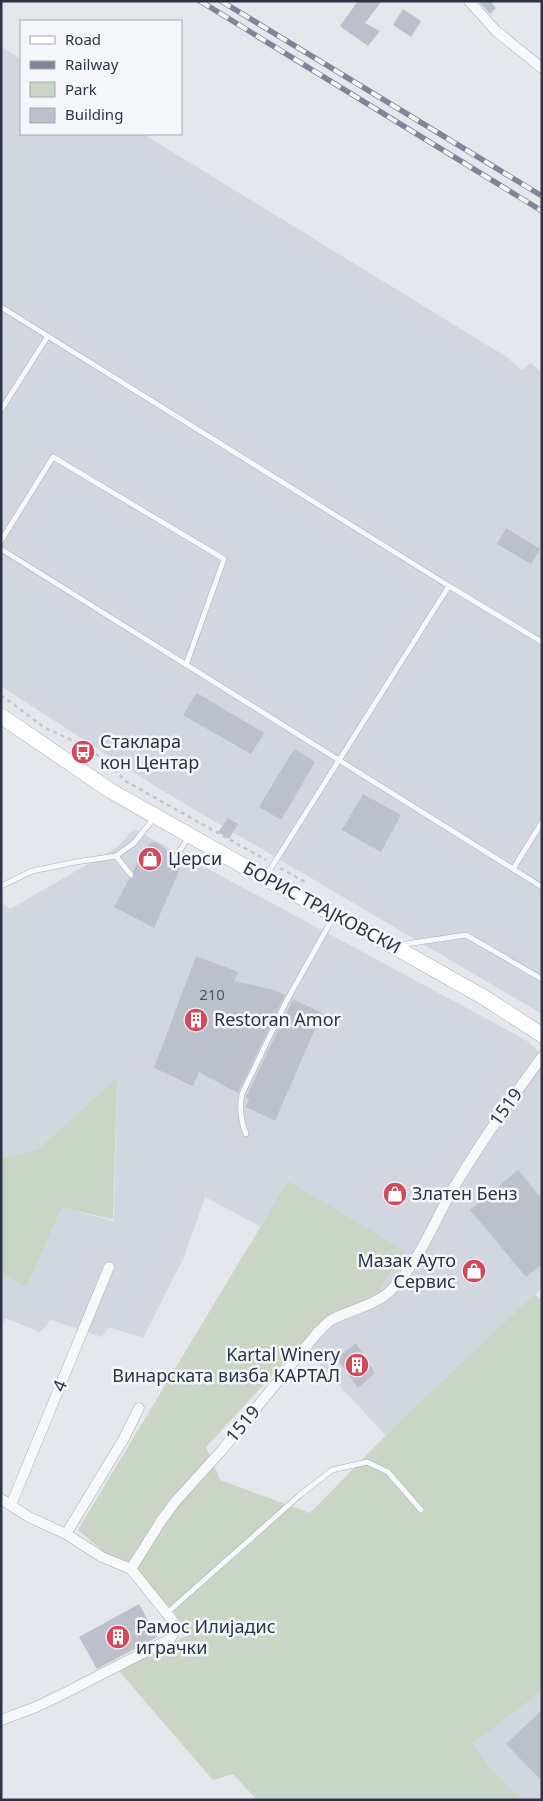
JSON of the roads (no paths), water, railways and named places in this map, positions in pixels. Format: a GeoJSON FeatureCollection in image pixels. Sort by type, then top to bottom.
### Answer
{"type":"FeatureCollection","features":[{"type":"Feature","properties":{"kind":"main road","name":"БОРИС ТРАЈКОВСКИ"},"geometry":{"type":"LineString","coordinates":[[1,716],[112,791],[265,878],[394,946],[485,998],[542,1035]]}},
{"type":"Feature","properties":{"kind":"street"},"geometry":{"type":"LineString","coordinates":[[469,1],[496,31],[542,68]]}},
{"type":"Feature","properties":{"kind":"street","name":"1519"},"geometry":{"type":"LineString","coordinates":[[131,1569],[176,1502],[222,1450],[318,1332],[332,1320],[387,1294],[406,1271],[430,1234],[453,1188],[493,1123],[542,1057]]}},
{"type":"Feature","properties":{"kind":"street","name":"4"},"geometry":{"type":"LineString","coordinates":[[11,1505],[109,1267]]}},
{"type":"Feature","properties":{"kind":"street"},"geometry":{"type":"LineString","coordinates":[[66,1534],[123,1440],[139,1408]]}},
{"type":"Feature","properties":{"kind":"street"},"geometry":{"type":"LineString","coordinates":[[1,1499],[29,1516],[66,1534],[102,1557],[131,1569],[172,1620],[175,1627],[170,1639],[58,1696],[1,1720]]}},
{"type":"Feature","properties":{"kind":"lane"},"geometry":{"type":"LineString","coordinates":[[1,307],[542,642]]}},
{"type":"Feature","properties":{"kind":"lane"},"geometry":{"type":"LineString","coordinates":[[1,410],[48,336]]}},
{"type":"Feature","properties":{"kind":"lane"},"geometry":{"type":"LineString","coordinates":[[1,541],[53,456],[224,560],[186,665]]}},
{"type":"Feature","properties":{"kind":"lane"},"geometry":{"type":"LineString","coordinates":[[1,549],[542,887]]}},
{"type":"Feature","properties":{"kind":"lane"},"geometry":{"type":"LineString","coordinates":[[265,878],[450,586]]}},
{"type":"Feature","properties":{"kind":"lane"},"geometry":{"type":"LineString","coordinates":[[1,886],[32,871],[116,856],[134,844],[156,816]]}},
{"type":"Feature","properties":{"kind":"lane"},"geometry":{"type":"LineString","coordinates":[[513,870],[542,822]]}},
{"type":"Feature","properties":{"kind":"lane"},"geometry":{"type":"LineString","coordinates":[[176,858],[190,835]]}},
{"type":"Feature","properties":{"kind":"lane"},"geometry":{"type":"LineString","coordinates":[[116,856],[131,876]]}},
{"type":"Feature","properties":{"kind":"lane"},"geometry":{"type":"LineString","coordinates":[[246,1134],[241,1120],[240,1102],[242,1094],[287,1000],[335,915]]}},
{"type":"Feature","properties":{"kind":"lane"},"geometry":{"type":"LineString","coordinates":[[394,946],[466,935],[542,979]]}},
{"type":"Feature","properties":{"kind":"lane"},"geometry":{"type":"LineString","coordinates":[[166,1614],[300,1495],[332,1470],[367,1462],[388,1472],[421,1510]]}},
{"type":"Feature","properties":{"kind":"railway"},"geometry":{"type":"LineString","coordinates":[[200,1],[542,211]]}},
{"type":"Feature","properties":{"kind":"railway"},"geometry":{"type":"LineString","coordinates":[[221,1],[542,196]]}},
{"type":"Feature","properties":{"kind":"place","name":"Стаклара кон Центар"},"geometry":{"type":"Point","coordinates":[83,752]}},
{"type":"Feature","properties":{"kind":"place","name":"Џерси"},"geometry":{"type":"Point","coordinates":[150,859]}},
{"type":"Feature","properties":{"kind":"place","name":"Restoran Amor"},"geometry":{"type":"Point","coordinates":[196,1020]}},
{"type":"Feature","properties":{"kind":"place","name":"Златен Бенз"},"geometry":{"type":"Point","coordinates":[395,1194]}},
{"type":"Feature","properties":{"kind":"place","name":"Мазак Ауто Сервис"},"geometry":{"type":"Point","coordinates":[474,1271]}},
{"type":"Feature","properties":{"kind":"place","name":"Kartal Winery Винарската визба КАРТАЛ"},"geometry":{"type":"Point","coordinates":[357,1365]}},
{"type":"Feature","properties":{"kind":"place","name":"Рамос Илијадис играчки"},"geometry":{"type":"Point","coordinates":[118,1637]}}]}
